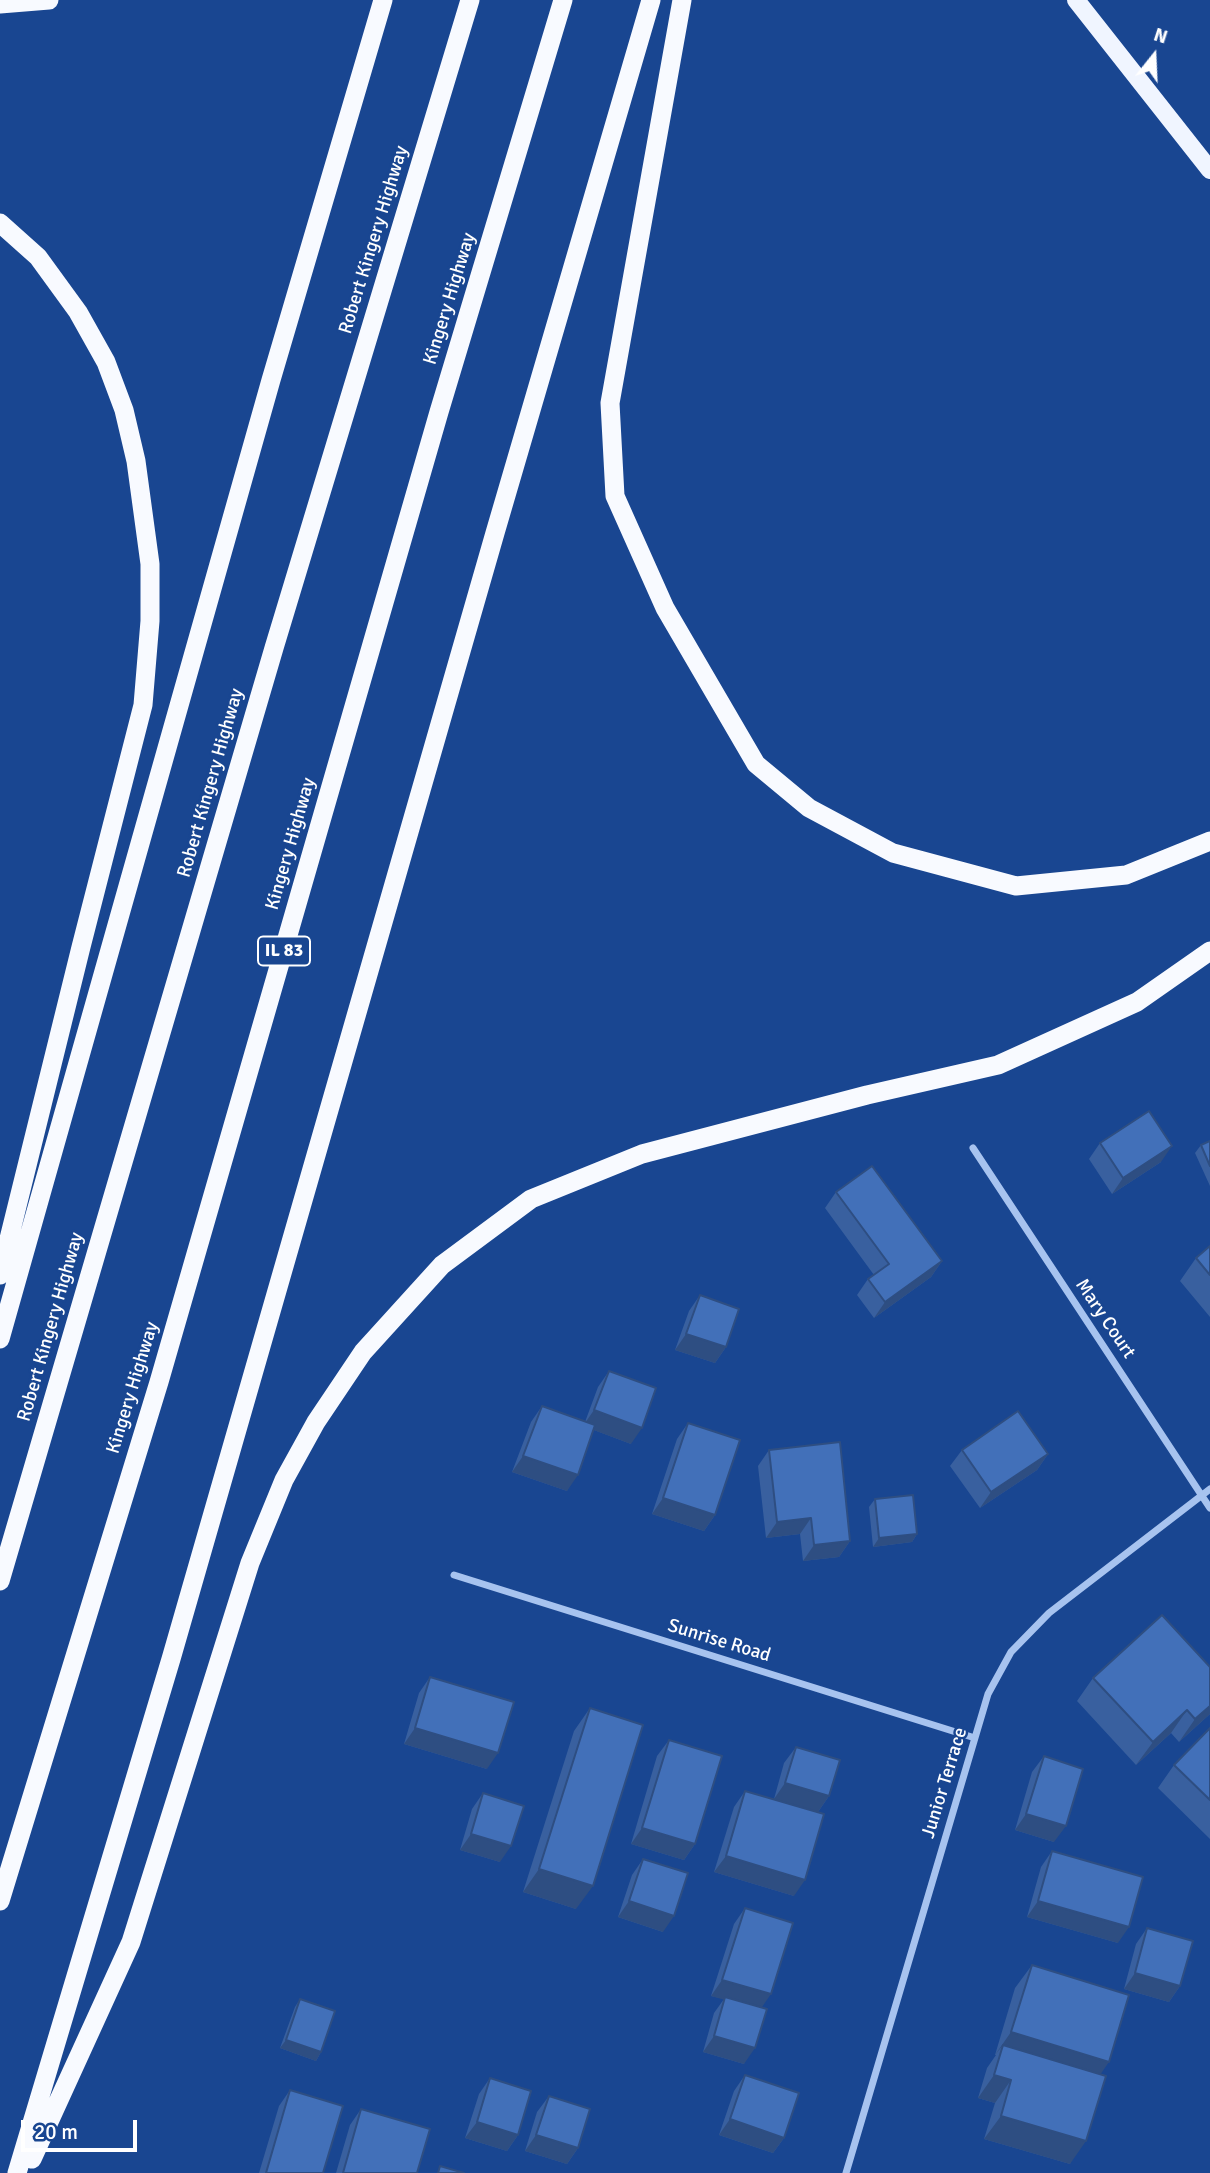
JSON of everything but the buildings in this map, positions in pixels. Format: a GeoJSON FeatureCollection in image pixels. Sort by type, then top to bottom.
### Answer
{"type":"FeatureCollection","features":[{"type":"Feature","properties":{"kind":"highway"},"geometry":{"type":"LineString","coordinates":[[0,4],[49,0]]}},
{"type":"Feature","properties":{"kind":"highway"},"geometry":{"type":"LineString","coordinates":[[0,1339],[271,380],[383,0]]}},
{"type":"Feature","properties":{"kind":"highway","name":"Robert Kingery Highway"},"geometry":{"type":"LineString","coordinates":[[0,1581],[278,635],[470,0]]}},
{"type":"Feature","properties":{"kind":"highway","name":"Kingery Highway"},"geometry":{"type":"LineString","coordinates":[[0,1901],[159,1382],[439,412],[563,0]]}},
{"type":"Feature","properties":{"kind":"highway"},"geometry":{"type":"LineString","coordinates":[[17,2173],[171,1659],[651,0]]}},
{"type":"Feature","properties":{"kind":"highway"},"geometry":{"type":"LineString","coordinates":[[682,0],[610,403],[615,496],[665,608],[756,764],[809,808],[893,853],[1016,886],[1126,875],[1210,841]]}},
{"type":"Feature","properties":{"kind":"highway"},"geometry":{"type":"LineString","coordinates":[[0,223],[38,257],[78,312],[106,362],[124,410],[136,461],[145,510],[150,564],[150,621],[143,705],[80,947],[0,1275]]}},
{"type":"Feature","properties":{"kind":"highway"},"geometry":{"type":"LineString","coordinates":[[25,2173],[131,1942],[250,1563],[284,1480],[316,1422],[363,1352],[442,1265],[531,1199],[642,1154],[867,1094],[998,1065],[1137,1002],[1210,951]]}},
{"type":"Feature","properties":{"kind":"main road"},"geometry":{"type":"LineString","coordinates":[[1076,0],[1210,170]]}},
{"type":"Feature","properties":{"kind":"street","name":"Mary Court"},"geometry":{"type":"LineString","coordinates":[[973,1148],[1210,1508]]}},
{"type":"Feature","properties":{"kind":"street","name":"Junior Terrace"},"geometry":{"type":"LineString","coordinates":[[846,2173],[988,1694],[1011,1652],[1049,1613],[1210,1489]]}},
{"type":"Feature","properties":{"kind":"street","name":"Sunrise Road"},"geometry":{"type":"LineString","coordinates":[[454,1575],[975,1738]]}}]}
